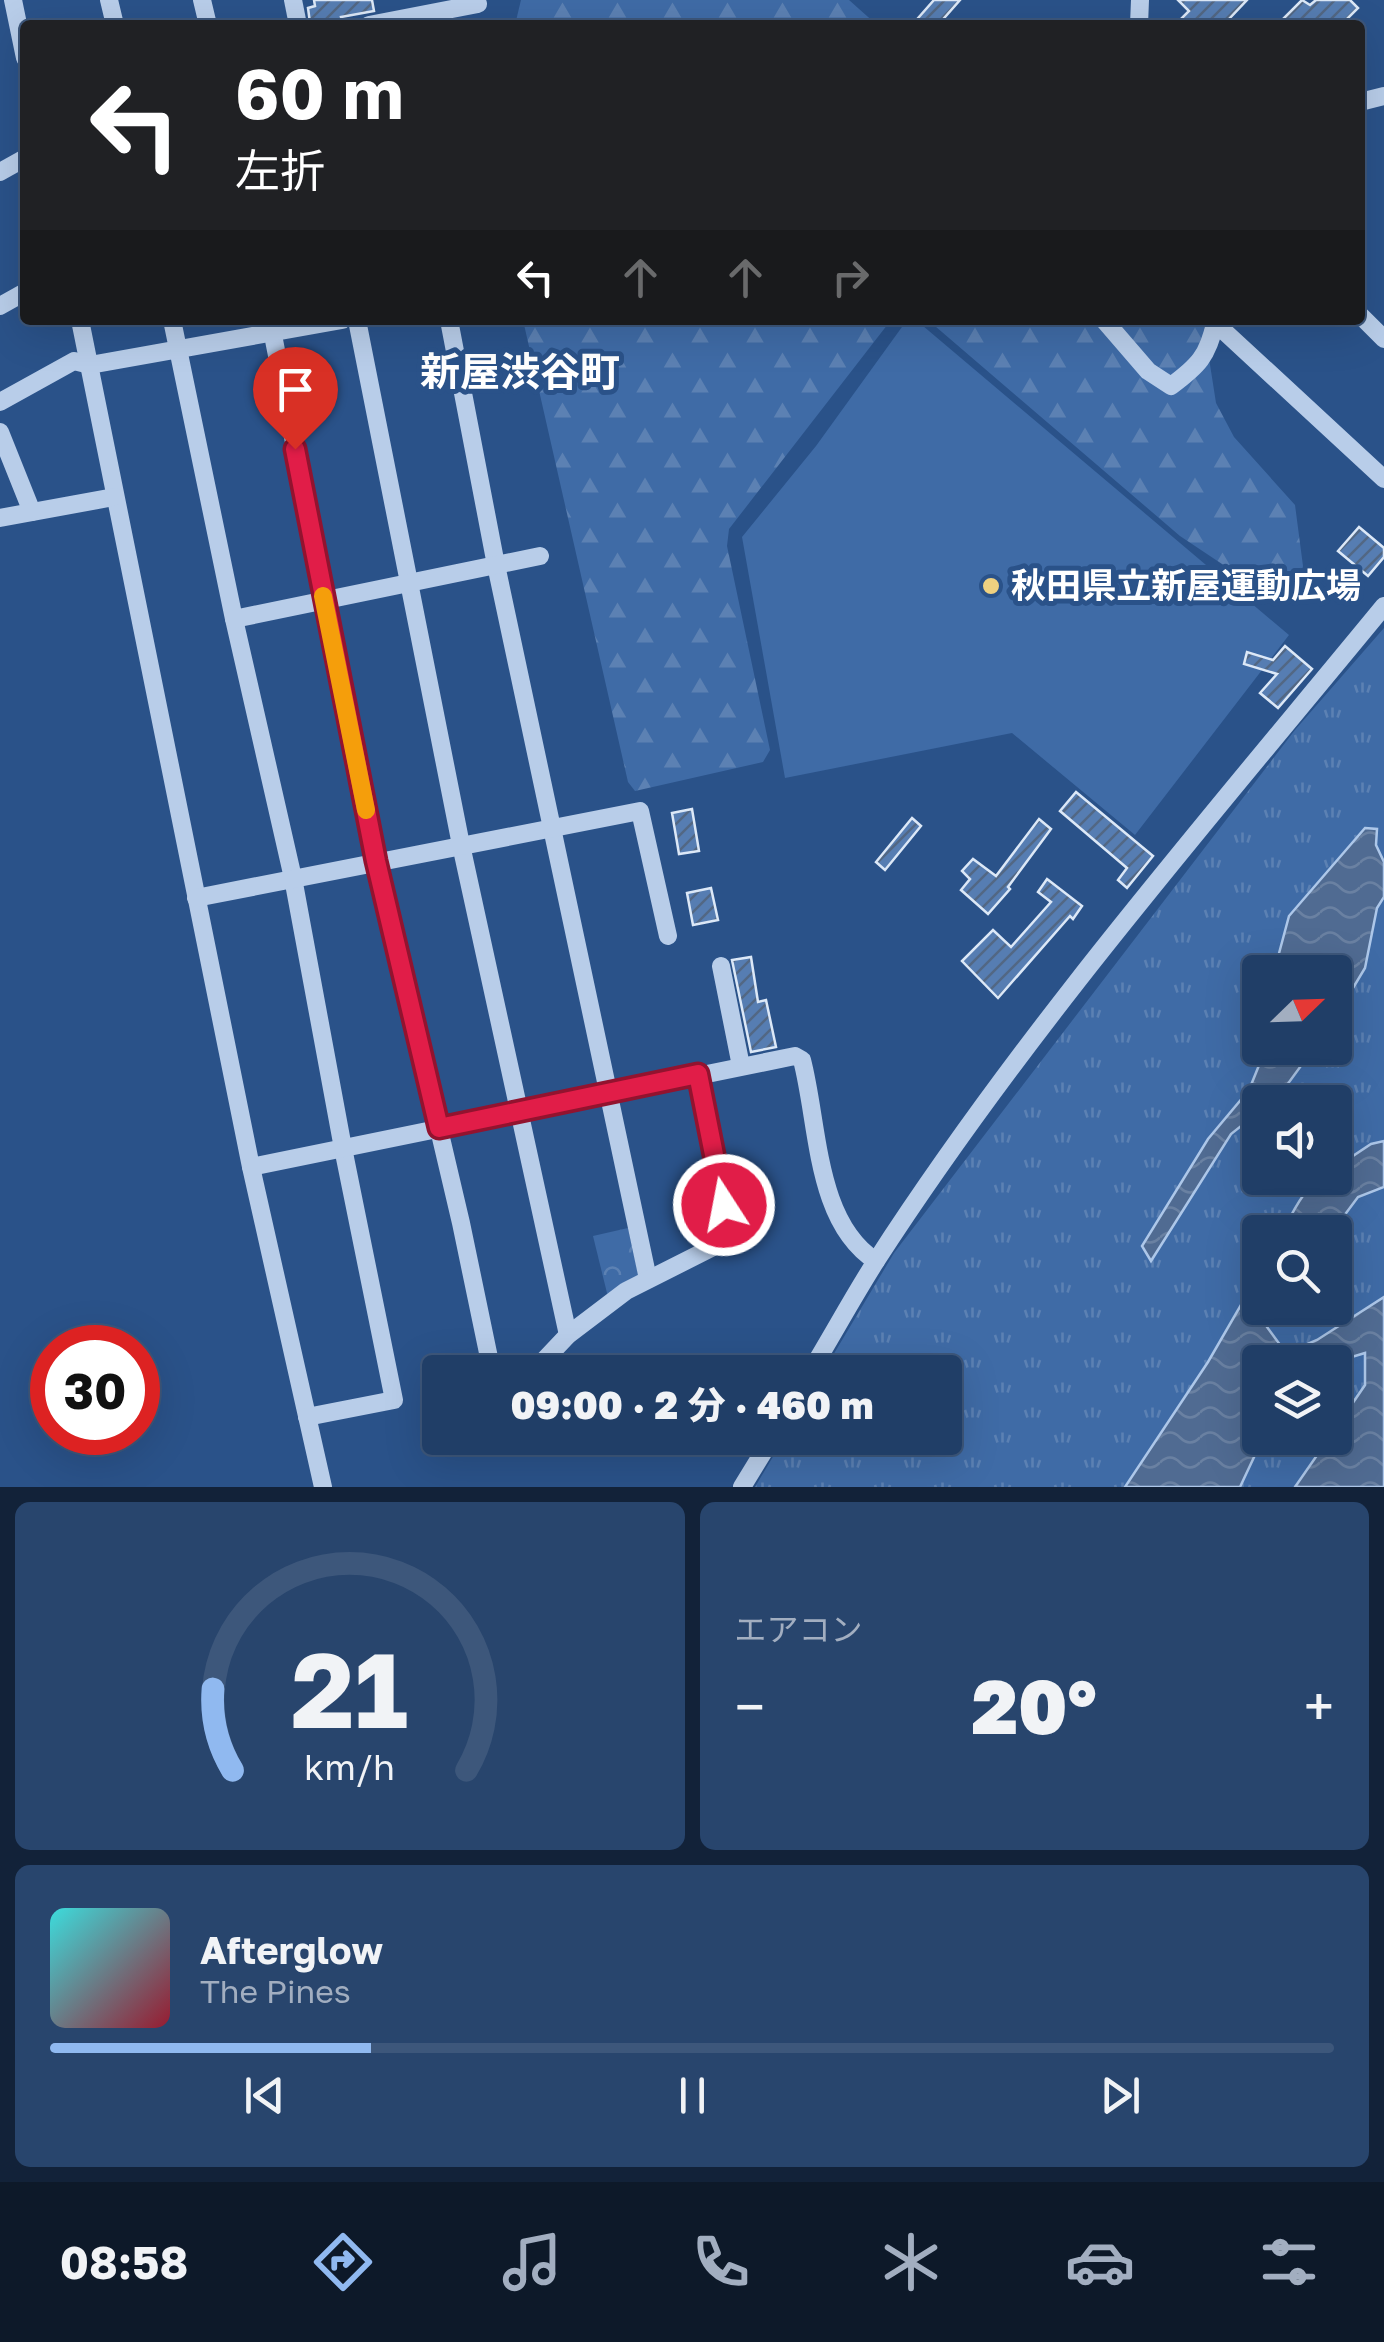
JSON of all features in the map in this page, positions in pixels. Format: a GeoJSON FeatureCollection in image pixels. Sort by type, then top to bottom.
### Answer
{"type":"FeatureCollection","features":[{"type":"Feature","properties":{"kind":"street"},"geometry":{"type":"LineString","coordinates":[[401,20],[478,4]]}},
{"type":"Feature","properties":{"kind":"street"},"geometry":{"type":"LineString","coordinates":[[10,10],[20,42]]}},
{"type":"Feature","properties":{"kind":"street"},"geometry":{"type":"LineString","coordinates":[[1365,320],[1384,339]]}},
{"type":"Feature","properties":{"kind":"street"},"geometry":{"type":"LineString","coordinates":[[81,325],[250,1167],[323,1487]]}},
{"type":"Feature","properties":{"kind":"street"},"geometry":{"type":"LineString","coordinates":[[173,325],[293,878],[342,1148],[394,1400],[307,1418]]}},
{"type":"Feature","properties":{"kind":"street"},"geometry":{"type":"LineString","coordinates":[[0,402],[74,360],[90,365],[317,325]]}},
{"type":"Feature","properties":{"kind":"street"},"geometry":{"type":"LineString","coordinates":[[358,325],[462,845],[568,1335]]}},
{"type":"Feature","properties":{"kind":"street"},"geometry":{"type":"LineString","coordinates":[[450,325],[496,565],[648,1279]]}},
{"type":"Feature","properties":{"kind":"street"},"geometry":{"type":"LineString","coordinates":[[1108,325],[1148,372],[1171,386],[1198,366],[1212,340],[1214,325]]}},
{"type":"Feature","properties":{"kind":"street"},"geometry":{"type":"LineString","coordinates":[[1218,325],[1384,480]]}},
{"type":"Feature","properties":{"kind":"street"},"geometry":{"type":"LineString","coordinates":[[273,334],[376,861],[488,1355]]}},
{"type":"Feature","properties":{"kind":"street"},"geometry":{"type":"LineString","coordinates":[[0,432],[32,512]]}},
{"type":"Feature","properties":{"kind":"street"},"geometry":{"type":"LineString","coordinates":[[0,518],[114,497]]}},
{"type":"Feature","properties":{"kind":"street"},"geometry":{"type":"LineString","coordinates":[[234,618],[540,556]]}},
{"type":"Feature","properties":{"kind":"street"},"geometry":{"type":"LineString","coordinates":[[820,1355],[876,1261],[1099,953],[1384,606]]}},
{"type":"Feature","properties":{"kind":"street"},"geometry":{"type":"LineString","coordinates":[[196,898],[640,810],[668,936]]}},
{"type":"Feature","properties":{"kind":"street"},"geometry":{"type":"LineString","coordinates":[[722,966],[741,1066]]}},
{"type":"Feature","properties":{"kind":"street"},"geometry":{"type":"LineString","coordinates":[[250,1167],[789,1056],[802,1060],[832,1203],[858,1250],[876,1261]]}},
{"type":"Feature","properties":{"kind":"street"},"geometry":{"type":"LineString","coordinates":[[550,1355],[568,1335],[614,1300],[731,1238],[698,1074]]}},
{"type":"Feature","properties":{"kind":"street"},"geometry":{"type":"LineString","coordinates":[[742,1487],[762,1455]]}},
{"type":"Feature","properties":{"kind":"green space"},"geometry":{"type":"Polygon","coordinates":[[[521,0],[849,0],[871,20],[516,20],[521,0]]]}},
{"type":"Feature","properties":{"kind":"green space"},"geometry":{"type":"Polygon","coordinates":[[[524,325],[887,325],[729,529],[727,546],[770,750],[763,762],[635,791],[628,782],[524,325]]]}},
{"type":"Feature","properties":{"kind":"green space","name":"秋田県立新屋運動広場"},"geometry":{"type":"Polygon","coordinates":[[[903,325],[922,325],[1289,635],[1135,835],[1012,733],[785,778],[742,537],[816,446],[903,325]]]}},
{"type":"Feature","properties":{"kind":"green space"},"geometry":{"type":"Polygon","coordinates":[[[934,325],[1204,325],[1216,403],[1234,437],[1295,505],[1306,589],[1289,603],[1270,596],[1180,536],[934,325]]]}},
{"type":"Feature","properties":{"kind":"green space"},"geometry":{"type":"Polygon","coordinates":[[[1384,628],[1384,1141],[1371,1144],[1352,1157],[1352,1085],[1242,1085],[1242,1195],[1304,1195],[1292,1215],[1242,1215],[1242,1303],[1125,1487],[755,1487],[774,1455],[962,1455],[962,1355],[833,1355],[894,1253],[1295,730],[1384,628]]]}},
{"type":"Feature","properties":{"kind":"green space"},"geometry":{"type":"Polygon","coordinates":[[[1384,1187],[1384,1297],[1352,1318],[1352,1215],[1345,1215],[1358,1197],[1384,1187]]]}},
{"type":"Feature","properties":{"kind":"green space"},"geometry":{"type":"Polygon","coordinates":[[[628,1228],[639,1278],[608,1297],[593,1236],[628,1228]]]}},
{"type":"Feature","properties":{"kind":"green space"},"geometry":{"type":"Polygon","coordinates":[[[1340,1325],[1305,1345],[1280,1345],[1267,1327],[1340,1325]]]}},
{"type":"Feature","properties":{"kind":"green space"},"geometry":{"type":"Polygon","coordinates":[[[1366,1353],[1365,1385],[1352,1404],[1352,1357],[1366,1353]]]}},
{"type":"Feature","properties":{"kind":"green space"},"geometry":{"type":"Polygon","coordinates":[[[1255,1455],[1317,1455],[1295,1487],[1240,1487],[1255,1455]]]}},
{"type":"Feature","properties":{"kind":"water"},"geometry":{"type":"Polygon","coordinates":[[[1365,828],[1377,829],[1376,845],[1384,862],[1384,897],[1377,908],[1365,968],[1352,990],[1352,955],[1279,955],[1289,916],[1365,828]]]}},
{"type":"Feature","properties":{"kind":"water"},"geometry":{"type":"Polygon","coordinates":[[[1259,1065],[1302,1065],[1287,1085],[1251,1085],[1259,1065]]]}},
{"type":"Feature","properties":{"kind":"water"},"geometry":{"type":"Polygon","coordinates":[[[1242,1098],[1242,1125],[1231,1134],[1151,1261],[1142,1246],[1208,1139],[1242,1098]]]}},
{"type":"Feature","properties":{"kind":"water"},"geometry":{"type":"Polygon","coordinates":[[[1384,1141],[1384,1187],[1358,1197],[1345,1215],[1291,1215],[1304,1195],[1352,1195],[1352,1157],[1371,1144],[1384,1141]]]}},
{"type":"Feature","properties":{"kind":"water"},"geometry":{"type":"Polygon","coordinates":[[[1384,1297],[1384,1487],[1295,1487],[1317,1455],[1352,1455],[1352,1404],[1365,1385],[1365,1353],[1352,1357],[1352,1345],[1305,1345],[1340,1325],[1352,1325],[1352,1318],[1384,1297]]]}},
{"type":"Feature","properties":{"kind":"water"},"geometry":{"type":"Polygon","coordinates":[[[1242,1303],[1242,1325],[1268,1325],[1280,1345],[1242,1345],[1242,1455],[1255,1455],[1240,1487],[1125,1487],[1242,1303]]]}},
{"type":"Feature","properties":{"kind":"building"},"geometry":{"type":"Polygon","coordinates":[[[314,0],[372,0],[374,11],[341,17],[342,20],[310,20],[308,8],[315,6],[314,0]]]}},
{"type":"Feature","properties":{"kind":"building"},"geometry":{"type":"Polygon","coordinates":[[[934,0],[960,0],[942,20],[916,20],[934,0]]]}},
{"type":"Feature","properties":{"kind":"building"},"geometry":{"type":"Polygon","coordinates":[[[1178,0],[1247,0],[1232,20],[1180,20],[1189,11],[1178,0]]]}},
{"type":"Feature","properties":{"kind":"building"},"geometry":{"type":"Polygon","coordinates":[[[1302,0],[1310,5],[1316,0],[1350,0],[1358,8],[1346,20],[1282,20],[1302,0]]]}},
{"type":"Feature","properties":{"kind":"building"},"geometry":{"type":"Polygon","coordinates":[[[1359,527],[1384,548],[1384,557],[1368,576],[1338,551],[1359,527]]]}},
{"type":"Feature","properties":{"kind":"building"},"geometry":{"type":"Polygon","coordinates":[[[1285,646],[1312,669],[1278,708],[1260,693],[1277,674],[1244,664],[1247,652],[1273,660],[1285,646]]]}},
{"type":"Feature","properties":{"kind":"building"},"geometry":{"type":"Polygon","coordinates":[[[1076,792],[1153,856],[1127,888],[1118,880],[1127,868],[1060,811],[1076,792]]]}},
{"type":"Feature","properties":{"kind":"building"},"geometry":{"type":"Polygon","coordinates":[[[692,809],[699,851],[679,854],[672,813],[692,809]]]}},
{"type":"Feature","properties":{"kind":"building"},"geometry":{"type":"Polygon","coordinates":[[[912,818],[921,826],[885,870],[876,862],[912,818]]]}},
{"type":"Feature","properties":{"kind":"building"},"geometry":{"type":"Polygon","coordinates":[[[1039,819],[1051,829],[988,914],[961,890],[970,879],[962,871],[973,859],[996,876],[1039,819]]]}},
{"type":"Feature","properties":{"kind":"building"},"geometry":{"type":"Polygon","coordinates":[[[1047,879],[1082,906],[998,998],[962,961],[993,930],[1011,947],[1051,902],[1038,892],[1047,879]]]}},
{"type":"Feature","properties":{"kind":"building"},"geometry":{"type":"Polygon","coordinates":[[[711,888],[718,920],[693,925],[687,893],[711,888]]]}},
{"type":"Feature","properties":{"kind":"building"},"geometry":{"type":"Polygon","coordinates":[[[751,957],[758,1002],[766,1000],[776,1047],[751,1052],[732,960],[751,957]]]}},
{"type":"Feature","properties":{"kind":"slow traffic"},"geometry":{"type":"LineString","coordinates":[[323,596],[366,810]]}},
{"type":"Feature","properties":{"kind":"place","name":"秋田県立新屋運動広場"},"geometry":{"type":"Point","coordinates":[991,586]}},
{"type":"Feature","properties":{"kind":"district","name":"新屋渋谷町"},"geometry":{"type":"Point","coordinates":[520,372]}},
{"type":"Feature","properties":{"kind":"route"},"geometry":{"type":"LineString","coordinates":[[295,449],[376,861],[439,1128],[698,1074],[724,1205]]}}]}
